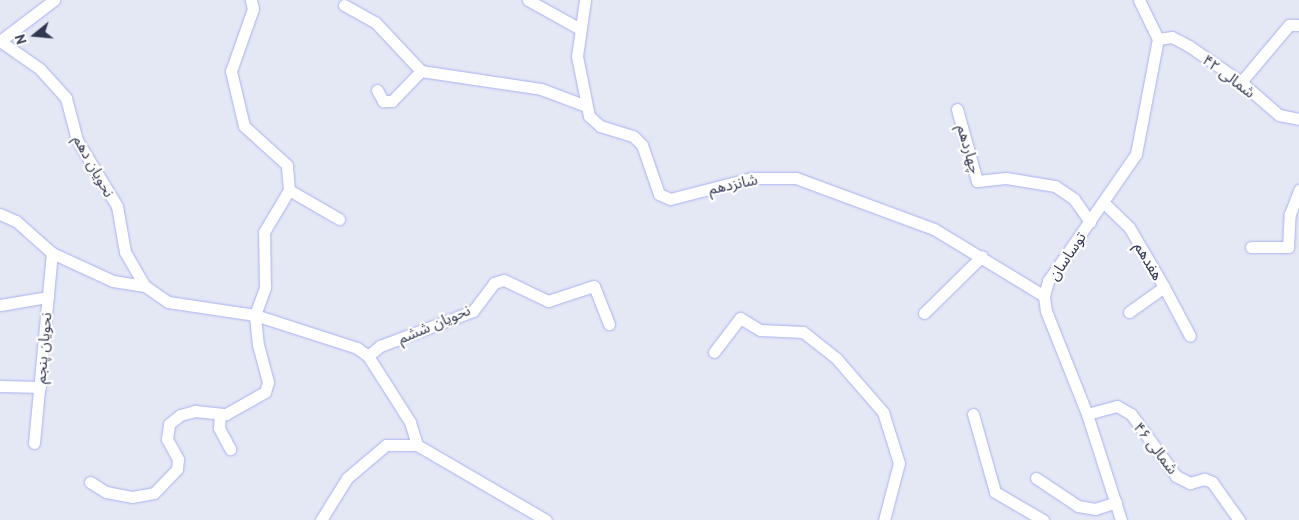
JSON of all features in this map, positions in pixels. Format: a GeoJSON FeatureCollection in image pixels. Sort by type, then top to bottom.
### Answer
{"type":"FeatureCollection","features":[{"type":"Feature","properties":{"kind":"street"},"geometry":{"type":"LineString","coordinates":[[0,41],[54,0]]}},
{"type":"Feature","properties":{"kind":"street"},"geometry":{"type":"LineString","coordinates":[[90,482],[106,492],[132,497],[154,493],[177,469],[178,459],[167,439],[169,424],[180,415],[195,411],[226,414],[265,392],[268,382],[258,345],[255,315],[265,287],[264,232],[289,190],[287,164],[244,126],[231,71],[253,9],[252,0]]}},
{"type":"Feature","properties":{"kind":"street"},"geometry":{"type":"LineString","coordinates":[[528,0],[580,29]]}},
{"type":"Feature","properties":{"kind":"street","name":"شانزدهم"},"geometry":{"type":"LineString","coordinates":[[585,0],[577,56],[589,116],[600,126],[633,136],[642,145],[659,194],[670,199],[752,178],[796,178],[934,230],[982,256],[1044,296]]}},
{"type":"Feature","properties":{"kind":"street"},"geometry":{"type":"LineString","coordinates":[[1139,0],[1158,39]]}},
{"type":"Feature","properties":{"kind":"street"},"geometry":{"type":"LineString","coordinates":[[344,6],[375,22],[421,71],[541,89],[586,106]]}},
{"type":"Feature","properties":{"kind":"street"},"geometry":{"type":"LineString","coordinates":[[1241,82],[1289,25],[1299,26]]}},
{"type":"Feature","properties":{"kind":"street","name":"شمالی ۴۲"},"geometry":{"type":"LineString","coordinates":[[1158,39],[1172,37],[1241,82],[1279,115],[1299,119]]}},
{"type":"Feature","properties":{"kind":"street","name":"توساسان"},"geometry":{"type":"LineString","coordinates":[[1121,520],[1087,414],[1060,352],[1044,296],[1048,281],[1104,203],[1136,154],[1158,39]]}},
{"type":"Feature","properties":{"kind":"street","name":"نحویان دهم"},"geometry":{"type":"LineString","coordinates":[[0,41],[40,69],[66,98],[77,140],[117,206],[125,252],[144,286]]}},
{"type":"Feature","properties":{"kind":"street"},"geometry":{"type":"LineString","coordinates":[[377,90],[383,100],[392,101],[421,71]]}},
{"type":"Feature","properties":{"kind":"street","name":"چهاردهم"},"geometry":{"type":"LineString","coordinates":[[957,109],[978,180],[1006,178],[1055,186],[1074,200],[1090,222]]}},
{"type":"Feature","properties":{"kind":"street"},"geometry":{"type":"LineString","coordinates":[[289,190],[339,219]]}},
{"type":"Feature","properties":{"kind":"street"},"geometry":{"type":"LineString","coordinates":[[1251,247],[1288,247],[1299,190]]}},
{"type":"Feature","properties":{"kind":"street","name":"هفدهم"},"geometry":{"type":"LineString","coordinates":[[1104,203],[1129,227],[1164,287],[1129,312]]}},
{"type":"Feature","properties":{"kind":"street"},"geometry":{"type":"LineString","coordinates":[[0,214],[16,221],[52,253],[113,281],[144,286],[168,302],[255,315],[357,348],[368,356],[410,422],[417,445]]}},
{"type":"Feature","properties":{"kind":"street","name":"نحویان پنجم"},"geometry":{"type":"LineString","coordinates":[[34,443],[52,253]]}},
{"type":"Feature","properties":{"kind":"street"},"geometry":{"type":"LineString","coordinates":[[924,313],[982,256]]}},
{"type":"Feature","properties":{"kind":"street","name":"نحویان ششم"},"geometry":{"type":"LineString","coordinates":[[368,356],[380,346],[473,311],[494,284],[504,280],[548,302],[594,286],[609,324]]}},
{"type":"Feature","properties":{"kind":"street"},"geometry":{"type":"LineString","coordinates":[[1164,287],[1190,336]]}},
{"type":"Feature","properties":{"kind":"street"},"geometry":{"type":"LineString","coordinates":[[0,305],[48,297]]}},
{"type":"Feature","properties":{"kind":"street"},"geometry":{"type":"LineString","coordinates":[[714,352],[740,318],[760,330],[803,332],[836,358],[883,412],[899,462],[884,520]]}},
{"type":"Feature","properties":{"kind":"street"},"geometry":{"type":"LineString","coordinates":[[0,386],[40,387]]}},
{"type":"Feature","properties":{"kind":"street","name":"شمالی ۴۶"},"geometry":{"type":"LineString","coordinates":[[1087,414],[1117,406],[1131,414],[1176,476],[1190,483],[1204,479],[1212,482],[1239,520]]}},
{"type":"Feature","properties":{"kind":"street"},"geometry":{"type":"LineString","coordinates":[[220,414],[219,428],[230,450]]}},
{"type":"Feature","properties":{"kind":"street"},"geometry":{"type":"LineString","coordinates":[[973,414],[995,492],[1042,520]]}},
{"type":"Feature","properties":{"kind":"street"},"geometry":{"type":"LineString","coordinates":[[321,520],[347,478],[386,445],[417,445],[546,520]]}},
{"type":"Feature","properties":{"kind":"street"},"geometry":{"type":"LineString","coordinates":[[1036,478],[1078,506],[1095,509],[1116,502]]}}]}
